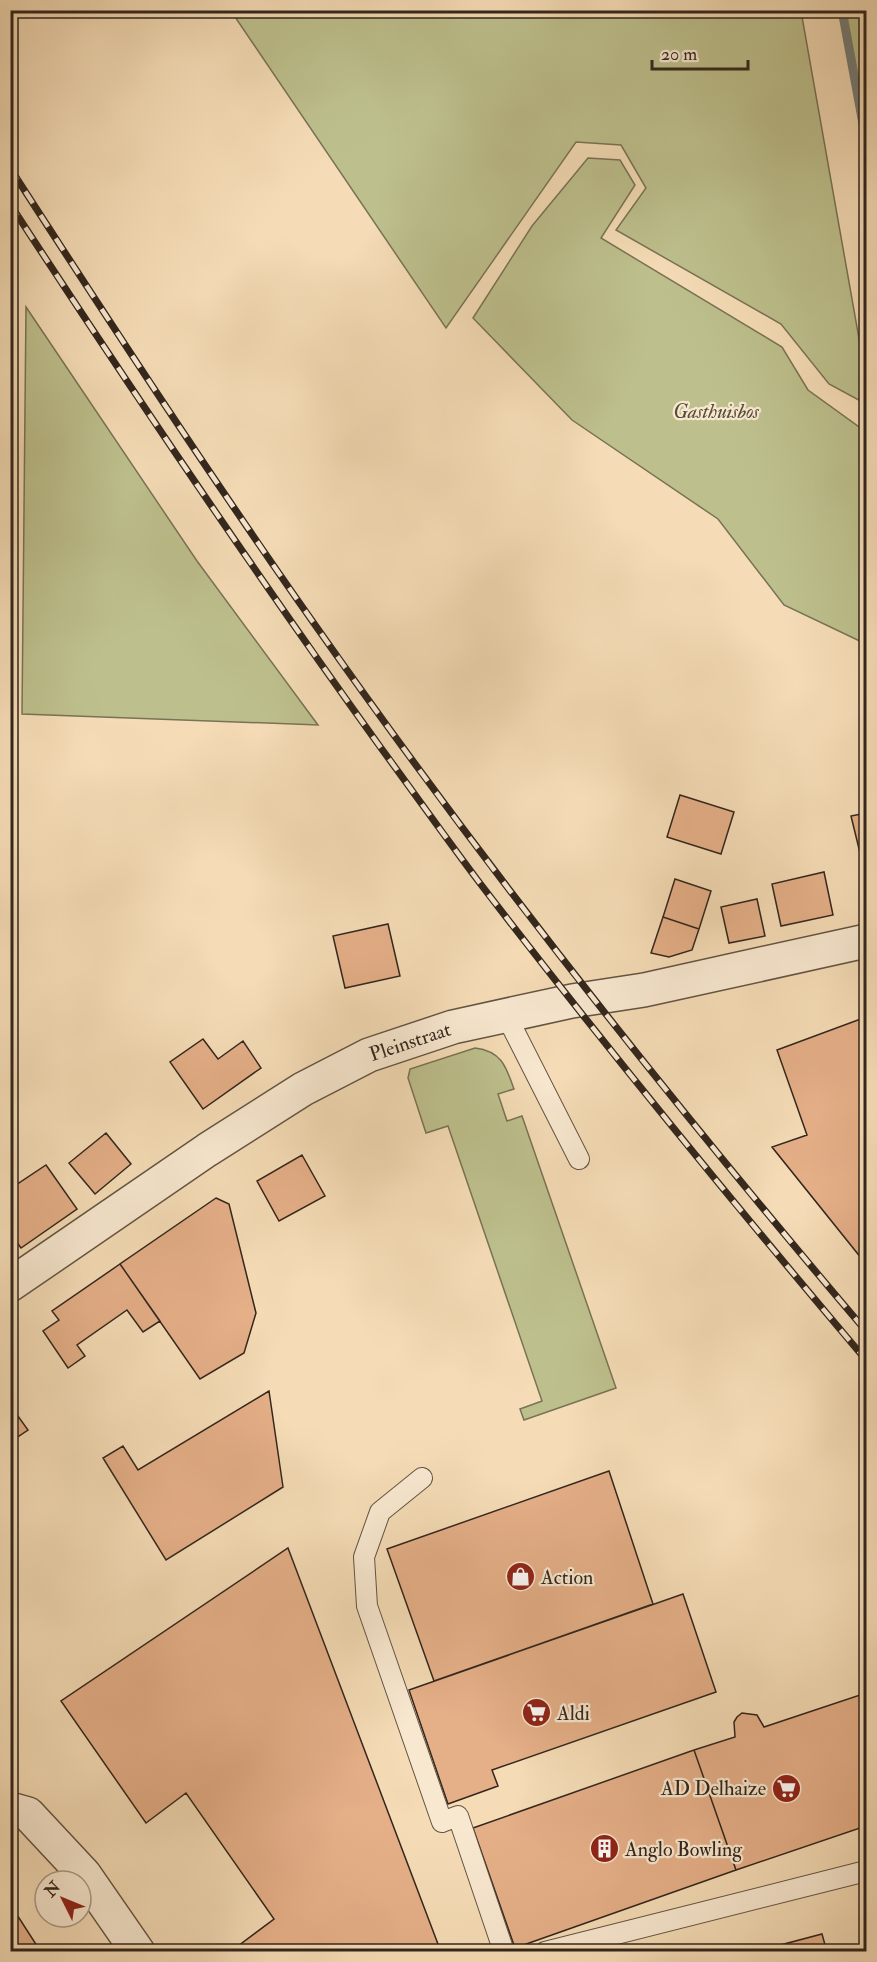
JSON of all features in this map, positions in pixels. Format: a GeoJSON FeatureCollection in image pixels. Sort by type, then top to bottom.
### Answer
{"type":"FeatureCollection","features":[{"type":"Feature","properties":{"kind":"street","name":"Pleinstraat"},"geometry":{"type":"LineString","coordinates":[[10,1285],[207,1150],[303,1089],[369,1055],[453,1027],[572,1001],[644,990],[867,941]]}},
{"type":"Feature","properties":{"kind":"street"},"geometry":{"type":"LineString","coordinates":[[10,1809],[28,1814],[84,1875],[138,1952]]}},
{"type":"Feature","properties":{"kind":"lane"},"geometry":{"type":"LineString","coordinates":[[506,1015],[579,1160]]}},
{"type":"Feature","properties":{"kind":"lane"},"geometry":{"type":"LineString","coordinates":[[422,1478],[380,1512],[364,1557],[367,1606],[442,1822],[458,1816],[504,1952]]}},
{"type":"Feature","properties":{"kind":"lane"},"geometry":{"type":"LineString","coordinates":[[544,1952],[867,1871]]}},
{"type":"Feature","properties":{"kind":"green space"},"geometry":{"type":"Polygon","coordinates":[[[231,11],[801,11],[866,378],[866,404],[829,384],[781,324],[616,230],[646,188],[621,145],[576,142],[446,328],[231,11]]]}},
{"type":"Feature","properties":{"kind":"green space"},"geometry":{"type":"Polygon","coordinates":[[[843,11],[866,11],[866,138],[843,11]]]}},
{"type":"Feature","properties":{"kind":"green space","name":"Gasthuisbos"},"geometry":{"type":"Polygon","coordinates":[[[588,158],[620,160],[635,185],[601,238],[782,347],[808,390],[866,432],[866,644],[784,605],[718,519],[572,420],[473,318],[532,226],[588,158]]]}},
{"type":"Feature","properties":{"kind":"green space"},"geometry":{"type":"Polygon","coordinates":[[[26,307],[197,561],[318,725],[22,714],[26,307]]]}},
{"type":"Feature","properties":{"kind":"green space"},"geometry":{"type":"Polygon","coordinates":[[[475,1048],[497,1056],[508,1073],[514,1089],[498,1094],[507,1121],[522,1116],[616,1388],[524,1420],[520,1409],[542,1401],[448,1126],[426,1133],[408,1078],[410,1069],[475,1048]]]}},
{"type":"Feature","properties":{"kind":"building"},"geometry":{"type":"Polygon","coordinates":[[[680,795],[734,812],[721,854],[667,837],[680,795]]]}},
{"type":"Feature","properties":{"kind":"building"},"geometry":{"type":"Polygon","coordinates":[[[866,813],[866,852],[860,853],[851,816],[866,813]]]}},
{"type":"Feature","properties":{"kind":"building"},"geometry":{"type":"Polygon","coordinates":[[[866,852],[866,897],[860,853],[866,852]]]}},
{"type":"Feature","properties":{"kind":"building"},"geometry":{"type":"Polygon","coordinates":[[[824,872],[833,915],[781,926],[772,884],[824,872]]]}},
{"type":"Feature","properties":{"kind":"building"},"geometry":{"type":"Polygon","coordinates":[[[675,879],[711,891],[699,929],[663,917],[675,879]]]}},
{"type":"Feature","properties":{"kind":"building"},"geometry":{"type":"Polygon","coordinates":[[[757,899],[765,936],[729,943],[721,907],[757,899]]]}},
{"type":"Feature","properties":{"kind":"building"},"geometry":{"type":"Polygon","coordinates":[[[663,917],[699,929],[692,950],[669,957],[651,953],[663,917]]]}},
{"type":"Feature","properties":{"kind":"building"},"geometry":{"type":"Polygon","coordinates":[[[388,924],[400,976],[345,988],[333,936],[388,924]]]}},
{"type":"Feature","properties":{"kind":"building"},"geometry":{"type":"Polygon","coordinates":[[[866,1017],[866,1264],[772,1147],[807,1135],[777,1050],[866,1017]]]}},
{"type":"Feature","properties":{"kind":"building"},"geometry":{"type":"Polygon","coordinates":[[[203,1039],[218,1059],[243,1041],[261,1068],[203,1109],[170,1062],[203,1039]]]}},
{"type":"Feature","properties":{"kind":"building"},"geometry":{"type":"Polygon","coordinates":[[[106,1133],[131,1164],[95,1194],[69,1163],[106,1133]]]}},
{"type":"Feature","properties":{"kind":"building"},"geometry":{"type":"Polygon","coordinates":[[[302,1155],[325,1196],[279,1221],[257,1181],[302,1155]]]}},
{"type":"Feature","properties":{"kind":"building"},"geometry":{"type":"Polygon","coordinates":[[[46,1165],[77,1209],[21,1248],[10,1233],[10,1189],[46,1165]]]}},
{"type":"Feature","properties":{"kind":"building"},"geometry":{"type":"Polygon","coordinates":[[[216,1198],[229,1204],[256,1313],[244,1353],[200,1379],[120,1264],[216,1198]]]}},
{"type":"Feature","properties":{"kind":"building"},"geometry":{"type":"Polygon","coordinates":[[[120,1264],[160,1321],[143,1332],[127,1310],[77,1345],[85,1356],[68,1368],[43,1331],[59,1320],[52,1311],[120,1264]]]}},
{"type":"Feature","properties":{"kind":"building"},"geometry":{"type":"Polygon","coordinates":[[[269,1391],[283,1487],[166,1560],[103,1458],[123,1446],[138,1470],[269,1391]]]}},
{"type":"Feature","properties":{"kind":"building"},"geometry":{"type":"Polygon","coordinates":[[[10,1405],[28,1430],[10,1442],[10,1405]]]}},
{"type":"Feature","properties":{"kind":"building","name":"Action"},"geometry":{"type":"Polygon","coordinates":[[[609,1471],[653,1604],[434,1681],[387,1549],[609,1471]]]}},
{"type":"Feature","properties":{"kind":"building"},"geometry":{"type":"Polygon","coordinates":[[[288,1548],[441,1952],[235,1952],[234,1949],[274,1919],[186,1793],[146,1823],[61,1701],[288,1548]]]}},
{"type":"Feature","properties":{"kind":"building","name":"Aldi"},"geometry":{"type":"Polygon","coordinates":[[[683,1594],[716,1692],[492,1770],[498,1786],[448,1804],[409,1690],[683,1594]]]}},
{"type":"Feature","properties":{"kind":"building","name":"AD Delhaize"},"geometry":{"type":"Polygon","coordinates":[[[866,1693],[866,1826],[736,1870],[694,1750],[735,1737],[734,1722],[742,1713],[757,1715],[764,1727],[866,1693]]]}},
{"type":"Feature","properties":{"kind":"building","name":"Anglo Bowling"},"geometry":{"type":"Polygon","coordinates":[[[694,1750],[736,1870],[515,1948],[473,1828],[694,1750]]]}},
{"type":"Feature","properties":{"kind":"building"},"geometry":{"type":"Polygon","coordinates":[[[10,1904],[41,1952],[10,1952],[10,1904]]]}},
{"type":"Feature","properties":{"kind":"building"},"geometry":{"type":"Polygon","coordinates":[[[822,1934],[827,1952],[754,1952],[822,1934]]]}},
{"type":"Feature","properties":{"kind":"waterway"},"geometry":{"type":"LineString","coordinates":[[842,10],[866,140]]}},
{"type":"Feature","properties":{"kind":"railway"},"geometry":{"type":"LineString","coordinates":[[10,168],[235,510],[378,713],[581,983],[866,1331]]}},
{"type":"Feature","properties":{"kind":"railway"},"geometry":{"type":"LineString","coordinates":[[10,204],[239,546],[333,681],[467,865],[670,1124],[866,1360]]}},
{"type":"Feature","properties":{"kind":"place","name":"Action"},"geometry":{"type":"Point","coordinates":[520,1577]}},
{"type":"Feature","properties":{"kind":"place","name":"Aldi"},"geometry":{"type":"Point","coordinates":[536,1713]}},
{"type":"Feature","properties":{"kind":"place","name":"AD Delhaize"},"geometry":{"type":"Point","coordinates":[787,1788]}},
{"type":"Feature","properties":{"kind":"place","name":"Anglo Bowling"},"geometry":{"type":"Point","coordinates":[604,1849]}}]}
